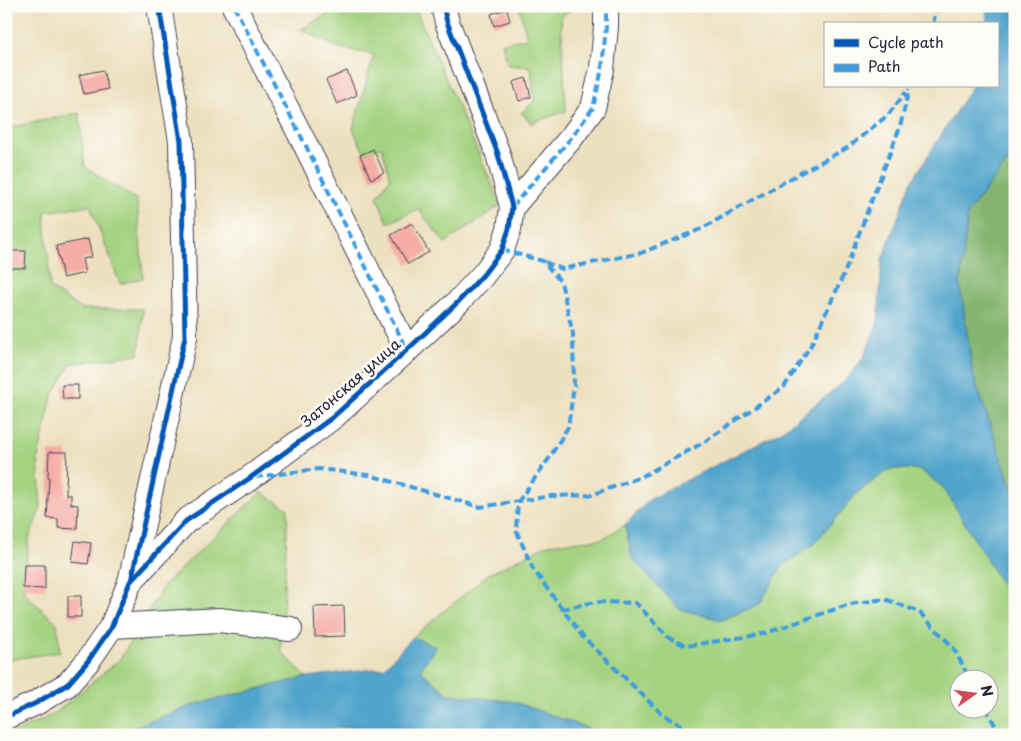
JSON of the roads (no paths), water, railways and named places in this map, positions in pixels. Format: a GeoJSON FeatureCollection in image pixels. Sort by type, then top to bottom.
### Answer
{"type":"FeatureCollection","features":[{"type":"Feature","properties":{"kind":"street"},"geometry":{"type":"LineString","coordinates":[[130,582],[185,338],[181,141],[159,6]]}},
{"type":"Feature","properties":{"kind":"street"},"geometry":{"type":"LineString","coordinates":[[234,6],[407,350]]}},
{"type":"Feature","properties":{"kind":"street","name":"Затонская улица"},"geometry":{"type":"LineString","coordinates":[[6,717],[36,703],[68,684],[88,661],[112,626],[130,582],[186,522],[333,417],[458,302],[477,282],[502,250],[509,229],[512,206],[498,154],[446,22],[443,6]]}},
{"type":"Feature","properties":{"kind":"street"},"geometry":{"type":"LineString","coordinates":[[512,206],[571,138],[593,108],[602,69],[606,6]]}},
{"type":"Feature","properties":{"kind":"street"},"geometry":{"type":"LineString","coordinates":[[112,626],[218,620],[290,629]]}},
{"type":"Feature","properties":{"kind":"water"},"geometry":{"type":"Polygon","coordinates":[[[986,6],[1015,6],[1015,147],[1009,160],[968,212],[960,285],[973,374],[1015,499],[1015,610],[1001,583],[943,487],[919,469],[890,469],[858,492],[814,544],[781,567],[760,604],[722,620],[679,609],[632,558],[625,525],[650,499],[780,432],[844,382],[864,357],[878,322],[882,260],[911,183],[971,88],[998,88],[998,22],[987,22],[986,6]]]}},
{"type":"Feature","properties":{"kind":"water"},"geometry":{"type":"Polygon","coordinates":[[[413,637],[436,647],[420,670],[448,694],[515,702],[595,731],[599,735],[442,735],[407,729],[340,727],[304,735],[114,735],[196,704],[306,677],[384,668],[413,637]]]}}]}
